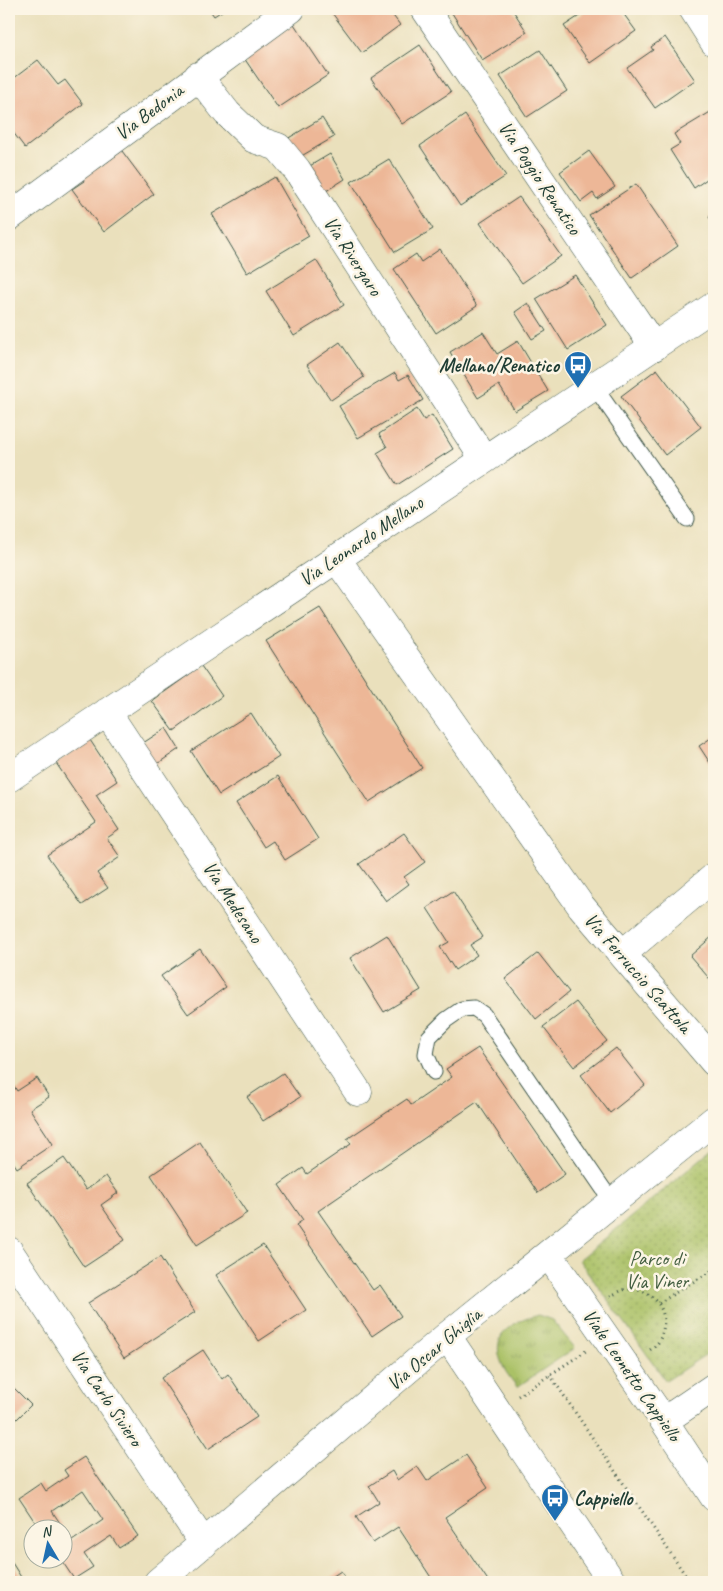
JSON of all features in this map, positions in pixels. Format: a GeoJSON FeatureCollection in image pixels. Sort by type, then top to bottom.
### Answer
{"type":"FeatureCollection","features":[{"type":"Feature","properties":{"kind":"street","name":"Via Bedonia"},"geometry":{"type":"LineString","coordinates":[[9,217],[291,9]]}},
{"type":"Feature","properties":{"kind":"street","name":"Via Poggio Renatico"},"geometry":{"type":"LineString","coordinates":[[425,9],[654,347]]}},
{"type":"Feature","properties":{"kind":"street"},"geometry":{"type":"LineString","coordinates":[[692,9],[714,42]]}},
{"type":"Feature","properties":{"kind":"street","name":"Via Rivergaro"},"geometry":{"type":"LineString","coordinates":[[198,76],[227,114],[254,139],[278,147],[298,170],[484,459]]}},
{"type":"Feature","properties":{"kind":"street","name":"Via Leonardo Mellano"},"geometry":{"type":"LineString","coordinates":[[9,778],[714,306]]}},
{"type":"Feature","properties":{"kind":"street","name":"Via Ferruccio Scattola"},"geometry":{"type":"LineString","coordinates":[[336,558],[581,906],[714,1062]]}},
{"type":"Feature","properties":{"kind":"street","name":"Via Medesano"},"geometry":{"type":"LineString","coordinates":[[108,712],[358,1092]]}},
{"type":"Feature","properties":{"kind":"street"},"geometry":{"type":"LineString","coordinates":[[622,954],[714,877]]}},
{"type":"Feature","properties":{"kind":"street","name":"Via Oscar Ghiglia"},"geometry":{"type":"LineString","coordinates":[[158,1582],[447,1336],[714,1120]]}},
{"type":"Feature","properties":{"kind":"street","name":"Via Carlo Siviero"},"geometry":{"type":"LineString","coordinates":[[9,1251],[204,1544]]}},
{"type":"Feature","properties":{"kind":"street","name":"Viale Leonetto Cappiello"},"geometry":{"type":"LineString","coordinates":[[549,1255],[628,1368],[714,1497]]}},
{"type":"Feature","properties":{"kind":"street"},"geometry":{"type":"LineString","coordinates":[[447,1336],[612,1582]]}},
{"type":"Feature","properties":{"kind":"street"},"geometry":{"type":"LineString","coordinates":[[664,1421],[714,1387]]}},
{"type":"Feature","properties":{"kind":"lane"},"geometry":{"type":"LineString","coordinates":[[594,386],[687,518]]}},
{"type":"Feature","properties":{"kind":"lane"},"geometry":{"type":"LineString","coordinates":[[434,1072],[426,1054],[429,1037],[446,1020],[462,1009],[474,1008],[484,1015],[613,1203]]}},
{"type":"Feature","properties":{"kind":"path"},"geometry":{"type":"LineString","coordinates":[[660,1303],[714,1269]]}},
{"type":"Feature","properties":{"kind":"path"},"geometry":{"type":"LineString","coordinates":[[588,1312],[612,1295],[627,1289],[649,1293],[660,1303],[665,1325],[658,1343],[628,1368]]}},
{"type":"Feature","properties":{"kind":"path"},"geometry":{"type":"LineString","coordinates":[[496,1410],[606,1338]]}},
{"type":"Feature","properties":{"kind":"path"},"geometry":{"type":"LineString","coordinates":[[550,1375],[690,1582]]}},
{"type":"Feature","properties":{"kind":"green space","name":"Parco di Via Viner"},"geometry":{"type":"Polygon","coordinates":[[[714,1148],[714,1349],[666,1381],[579,1260],[714,1148]]]}},
{"type":"Feature","properties":{"kind":"green space"},"geometry":{"type":"Polygon","coordinates":[[[538,1315],[552,1320],[575,1348],[517,1387],[502,1364],[499,1353],[501,1337],[512,1325],[538,1315]]]}},
{"type":"Feature","properties":{"kind":"building"},"geometry":{"type":"Polygon","coordinates":[[[209,9],[225,9],[214,16],[209,9]]]}},
{"type":"Feature","properties":{"kind":"building"},"geometry":{"type":"Polygon","coordinates":[[[329,9],[388,9],[400,25],[362,53],[329,9]]]}},
{"type":"Feature","properties":{"kind":"building"},"geometry":{"type":"Polygon","coordinates":[[[512,9],[527,32],[482,60],[450,10],[512,9]]]}},
{"type":"Feature","properties":{"kind":"building"},"geometry":{"type":"Polygon","coordinates":[[[590,9],[620,9],[636,31],[590,63],[564,26],[590,9]]]}},
{"type":"Feature","properties":{"kind":"building"},"geometry":{"type":"Polygon","coordinates":[[[294,24],[328,75],[278,108],[244,58],[294,24]]]}},
{"type":"Feature","properties":{"kind":"building"},"geometry":{"type":"Polygon","coordinates":[[[665,37],[695,80],[655,108],[627,68],[653,50],[651,47],[665,37]]]}},
{"type":"Feature","properties":{"kind":"building"},"geometry":{"type":"Polygon","coordinates":[[[420,45],[451,92],[402,124],[371,78],[420,45]]]}},
{"type":"Feature","properties":{"kind":"building"},"geometry":{"type":"Polygon","coordinates":[[[540,50],[567,91],[527,117],[500,76],[540,50]]]}},
{"type":"Feature","properties":{"kind":"building"},"geometry":{"type":"Polygon","coordinates":[[[38,60],[58,85],[65,80],[83,104],[25,148],[9,127],[9,82],[38,60]]]}},
{"type":"Feature","properties":{"kind":"building"},"geometry":{"type":"Polygon","coordinates":[[[712,111],[714,115],[714,174],[694,188],[670,150],[680,144],[674,134],[712,111]]]}},
{"type":"Feature","properties":{"kind":"building"},"geometry":{"type":"Polygon","coordinates":[[[465,115],[506,176],[460,206],[420,146],[465,115]]]}},
{"type":"Feature","properties":{"kind":"building"},"geometry":{"type":"Polygon","coordinates":[[[322,118],[334,137],[298,158],[287,139],[322,118]]]}},
{"type":"Feature","properties":{"kind":"building"},"geometry":{"type":"Polygon","coordinates":[[[122,151],[154,194],[104,232],[72,189],[84,181],[80,175],[96,164],[99,168],[122,151]]]}},
{"type":"Feature","properties":{"kind":"building"},"geometry":{"type":"Polygon","coordinates":[[[589,151],[615,187],[597,199],[593,193],[581,202],[560,172],[589,151]]]}},
{"type":"Feature","properties":{"kind":"building"},"geometry":{"type":"Polygon","coordinates":[[[330,154],[345,179],[323,193],[308,167],[330,154]]]}},
{"type":"Feature","properties":{"kind":"building"},"geometry":{"type":"Polygon","coordinates":[[[389,159],[433,229],[395,252],[351,182],[389,159]]]}},
{"type":"Feature","properties":{"kind":"building"},"geometry":{"type":"Polygon","coordinates":[[[275,177],[309,236],[247,273],[212,214],[275,177]]]}},
{"type":"Feature","properties":{"kind":"building"},"geometry":{"type":"Polygon","coordinates":[[[636,184],[678,246],[632,278],[589,215],[636,184]]]}},
{"type":"Feature","properties":{"kind":"building"},"geometry":{"type":"Polygon","coordinates":[[[519,197],[561,256],[522,283],[480,223],[519,197]]]}},
{"type":"Feature","properties":{"kind":"building"},"geometry":{"type":"Polygon","coordinates":[[[714,213],[714,225],[709,217],[714,213]]]}},
{"type":"Feature","properties":{"kind":"building"},"geometry":{"type":"Polygon","coordinates":[[[440,249],[477,306],[436,333],[394,269],[416,254],[421,262],[440,249]]]}},
{"type":"Feature","properties":{"kind":"building"},"geometry":{"type":"Polygon","coordinates":[[[316,260],[344,305],[294,336],[266,291],[316,260]]]}},
{"type":"Feature","properties":{"kind":"building"},"geometry":{"type":"Polygon","coordinates":[[[575,275],[607,325],[568,350],[536,299],[575,275]]]}},
{"type":"Feature","properties":{"kind":"building"},"geometry":{"type":"Polygon","coordinates":[[[528,303],[546,331],[532,339],[515,312],[528,303]]]}},
{"type":"Feature","properties":{"kind":"building"},"geometry":{"type":"Polygon","coordinates":[[[483,332],[497,354],[518,341],[548,391],[515,411],[499,385],[478,398],[450,352],[483,332]]]}},
{"type":"Feature","properties":{"kind":"building"},"geometry":{"type":"Polygon","coordinates":[[[340,342],[364,377],[331,400],[307,365],[340,342]]]}},
{"type":"Feature","properties":{"kind":"building"},"geometry":{"type":"Polygon","coordinates":[[[657,369],[701,427],[665,455],[621,396],[657,369]]]}},
{"type":"Feature","properties":{"kind":"building"},"geometry":{"type":"Polygon","coordinates":[[[395,373],[399,380],[408,375],[423,400],[358,438],[339,406],[395,373]]]}},
{"type":"Feature","properties":{"kind":"building"},"geometry":{"type":"Polygon","coordinates":[[[417,409],[424,420],[432,415],[453,449],[397,485],[377,453],[387,447],[379,434],[417,409]]]}},
{"type":"Feature","properties":{"kind":"building"},"geometry":{"type":"Polygon","coordinates":[[[320,608],[422,768],[369,802],[266,641],[320,608]]]}},
{"type":"Feature","properties":{"kind":"building"},"geometry":{"type":"Polygon","coordinates":[[[201,666],[222,696],[174,731],[152,701],[201,666]]]}},
{"type":"Feature","properties":{"kind":"building"},"geometry":{"type":"Polygon","coordinates":[[[251,713],[279,757],[219,795],[191,751],[251,713]]]}},
{"type":"Feature","properties":{"kind":"building"},"geometry":{"type":"Polygon","coordinates":[[[166,728],[179,749],[154,766],[140,745],[166,728]]]}},
{"type":"Feature","properties":{"kind":"building"},"geometry":{"type":"Polygon","coordinates":[[[714,736],[714,769],[699,746],[714,736]]]}},
{"type":"Feature","properties":{"kind":"building"},"geometry":{"type":"Polygon","coordinates":[[[90,740],[117,781],[96,795],[119,830],[107,838],[120,857],[97,873],[108,888],[82,905],[47,855],[96,822],[56,763],[90,740]]]}},
{"type":"Feature","properties":{"kind":"building"},"geometry":{"type":"Polygon","coordinates":[[[278,776],[318,839],[285,860],[273,841],[264,847],[236,803],[278,776]]]}},
{"type":"Feature","properties":{"kind":"building"},"geometry":{"type":"Polygon","coordinates":[[[404,833],[425,862],[404,877],[409,884],[386,901],[359,864],[404,833]]]}},
{"type":"Feature","properties":{"kind":"building"},"geometry":{"type":"Polygon","coordinates":[[[453,891],[483,937],[470,945],[477,955],[455,970],[440,947],[449,942],[427,908],[453,891]]]}},
{"type":"Feature","properties":{"kind":"building"},"geometry":{"type":"Polygon","coordinates":[[[387,935],[421,990],[384,1012],[350,958],[387,935]]]}},
{"type":"Feature","properties":{"kind":"building"},"geometry":{"type":"Polygon","coordinates":[[[714,935],[714,984],[690,956],[714,935]]]}},
{"type":"Feature","properties":{"kind":"building"},"geometry":{"type":"Polygon","coordinates":[[[200,949],[226,987],[188,1014],[161,976],[200,949]]]}},
{"type":"Feature","properties":{"kind":"building"},"geometry":{"type":"Polygon","coordinates":[[[538,953],[569,992],[536,1019],[505,979],[538,953]]]}},
{"type":"Feature","properties":{"kind":"building"},"geometry":{"type":"Polygon","coordinates":[[[576,1002],[607,1041],[574,1067],[543,1027],[576,1002]]]}},
{"type":"Feature","properties":{"kind":"building"},"geometry":{"type":"Polygon","coordinates":[[[478,1048],[565,1174],[538,1193],[477,1102],[318,1211],[373,1290],[380,1285],[401,1316],[372,1336],[296,1225],[303,1220],[279,1185],[303,1168],[307,1174],[351,1144],[347,1139],[407,1099],[411,1105],[452,1077],[446,1069],[478,1048]]]}},
{"type":"Feature","properties":{"kind":"building"},"geometry":{"type":"Polygon","coordinates":[[[616,1048],[645,1085],[610,1113],[581,1075],[616,1048]]]}},
{"type":"Feature","properties":{"kind":"building"},"geometry":{"type":"Polygon","coordinates":[[[283,1073],[300,1097],[263,1121],[247,1097],[283,1073]]]}},
{"type":"Feature","properties":{"kind":"building"},"geometry":{"type":"Polygon","coordinates":[[[9,1078],[17,1091],[37,1078],[49,1097],[30,1109],[53,1144],[17,1168],[9,1156],[9,1078]]]}},
{"type":"Feature","properties":{"kind":"building"},"geometry":{"type":"Polygon","coordinates":[[[200,1142],[247,1213],[197,1245],[151,1175],[200,1142]]]}},
{"type":"Feature","properties":{"kind":"building"},"geometry":{"type":"Polygon","coordinates":[[[64,1158],[86,1190],[106,1176],[118,1193],[101,1205],[125,1240],[84,1267],[27,1183],[64,1158]]]}},
{"type":"Feature","properties":{"kind":"building"},"geometry":{"type":"Polygon","coordinates":[[[263,1245],[306,1310],[259,1341],[216,1275],[263,1245]]]}},
{"type":"Feature","properties":{"kind":"building"},"geometry":{"type":"Polygon","coordinates":[[[160,1257],[195,1312],[124,1358],[88,1303],[160,1257]]]}},
{"type":"Feature","properties":{"kind":"building"},"geometry":{"type":"Polygon","coordinates":[[[203,1350],[222,1379],[228,1374],[257,1417],[208,1449],[161,1378],[203,1350]]]}},
{"type":"Feature","properties":{"kind":"building"},"geometry":{"type":"Polygon","coordinates":[[[9,1383],[31,1405],[9,1427],[9,1383]]]}},
{"type":"Feature","properties":{"kind":"building"},"geometry":{"type":"Polygon","coordinates":[[[466,1455],[488,1488],[445,1517],[489,1582],[434,1582],[398,1527],[373,1543],[356,1517],[379,1502],[369,1486],[392,1471],[397,1480],[417,1466],[427,1481],[466,1455]]]}},
{"type":"Feature","properties":{"kind":"building"},"geometry":{"type":"Polygon","coordinates":[[[84,1457],[138,1536],[119,1548],[111,1536],[84,1554],[93,1567],[74,1579],[67,1568],[72,1568],[72,1541],[103,1520],[83,1490],[52,1511],[57,1518],[32,1518],[19,1498],[41,1483],[46,1491],[68,1476],[64,1470],[84,1457]]]}},
{"type":"Feature","properties":{"kind":"building"},"geometry":{"type":"Polygon","coordinates":[[[9,1558],[24,1582],[9,1582],[9,1558]]]}},
{"type":"Feature","properties":{"kind":"building"},"geometry":{"type":"Polygon","coordinates":[[[341,1571],[348,1582],[324,1582],[341,1571]]]}},
{"type":"Feature","properties":{"kind":"place","name":"Mellano/Renatico"},"geometry":{"type":"Point","coordinates":[578,389]}},
{"type":"Feature","properties":{"kind":"place","name":"Cappiello"},"geometry":{"type":"Point","coordinates":[555,1522]}}]}
